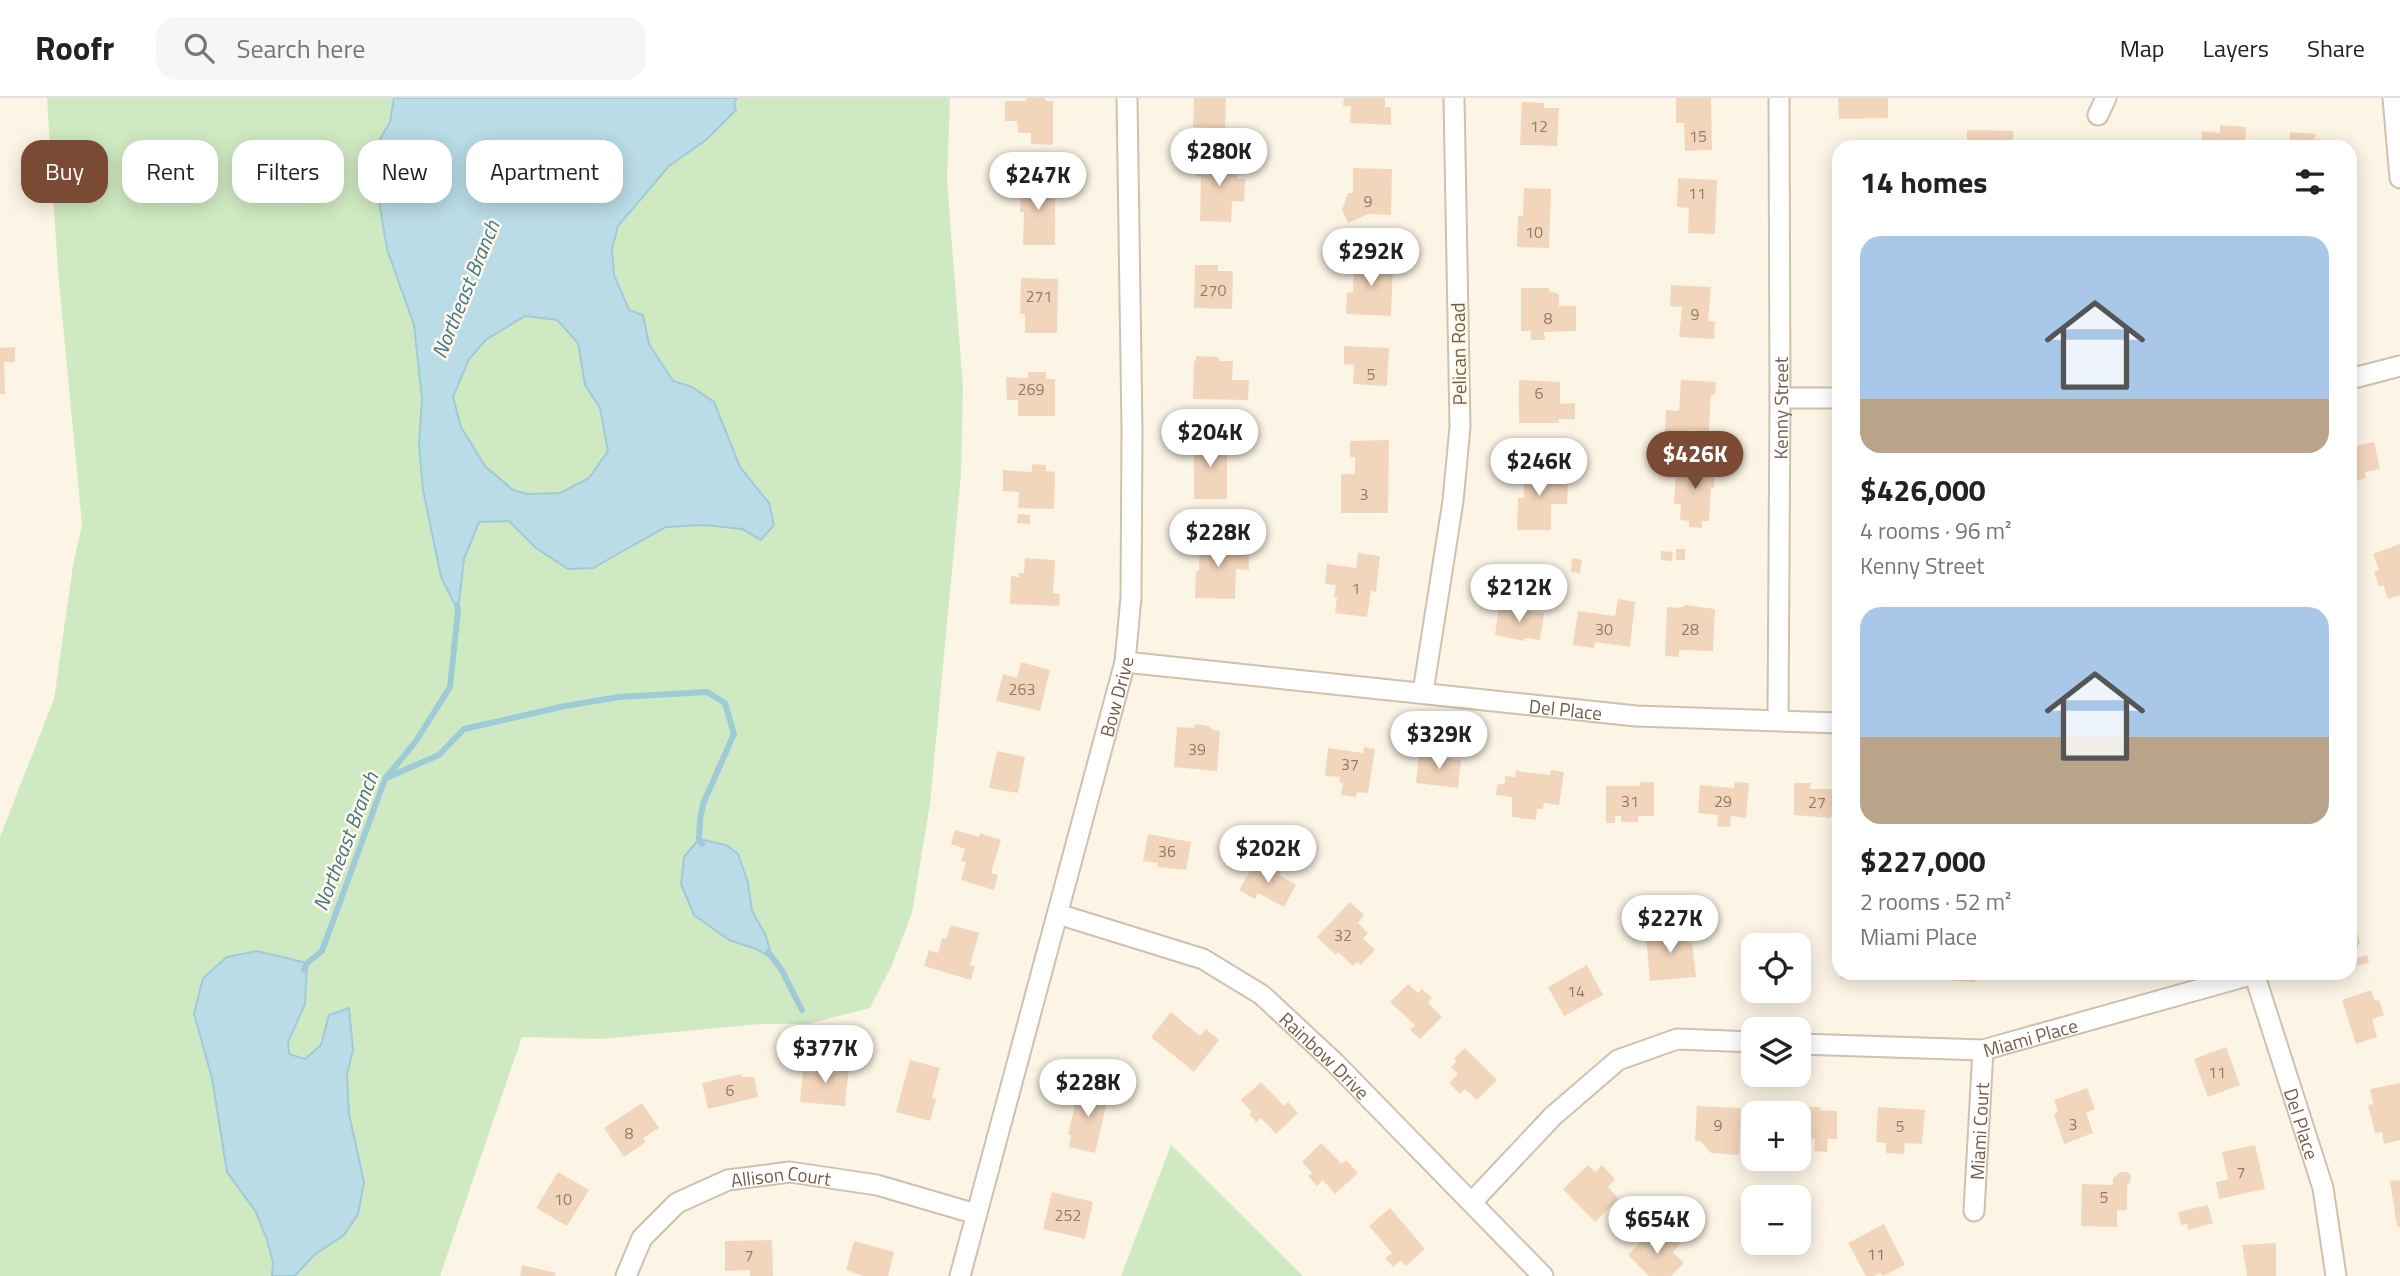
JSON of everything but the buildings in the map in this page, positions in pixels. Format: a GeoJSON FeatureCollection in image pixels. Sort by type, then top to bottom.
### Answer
{"type":"FeatureCollection","features":[{"type":"Feature","properties":{"kind":"street","name":"Bow Drive"},"geometry":{"type":"LineString","coordinates":[[960,1276],[1125,662],[1131,597],[1132,444],[1127,98]]}},
{"type":"Feature","properties":{"kind":"street","name":"Pelican Road"},"geometry":{"type":"LineString","coordinates":[[1423,692],[1453,501],[1460,427],[1454,98]]}},
{"type":"Feature","properties":{"kind":"street","name":"Kenny Street"},"geometry":{"type":"LineString","coordinates":[[1778,720],[1779,98]]}},
{"type":"Feature","properties":{"kind":"street"},"geometry":{"type":"LineString","coordinates":[[2393,98],[2400,178]]}},
{"type":"Feature","properties":{"kind":"street"},"geometry":{"type":"LineString","coordinates":[[2357,377],[2400,366]]}},
{"type":"Feature","properties":{"kind":"street"},"geometry":{"type":"LineString","coordinates":[[1780,398],[1832,398]]}},
{"type":"Feature","properties":{"kind":"street","name":"Del Place"},"geometry":{"type":"LineString","coordinates":[[1125,662],[1636,716],[1832,723]]}},
{"type":"Feature","properties":{"kind":"street","name":"Rainbow Drive"},"geometry":{"type":"LineString","coordinates":[[1058,914],[1203,958],[1262,995],[1335,1063],[1543,1276]]}},
{"type":"Feature","properties":{"kind":"street","name":"Miami Place"},"geometry":{"type":"LineString","coordinates":[[1811,1044],[1983,1050],[2233,980]]}},
{"type":"Feature","properties":{"kind":"street","name":"Del Place"},"geometry":{"type":"LineString","coordinates":[[2256,980],[2323,1188],[2336,1276]]}},
{"type":"Feature","properties":{"kind":"street"},"geometry":{"type":"LineString","coordinates":[[1472,1202],[1553,1116],[1618,1060],[1677,1039],[1741,1041]]}},
{"type":"Feature","properties":{"kind":"street","name":"Miami Court"},"geometry":{"type":"LineString","coordinates":[[1974,1211],[1983,1050]]}},
{"type":"Feature","properties":{"kind":"street","name":"Allison Court"},"geometry":{"type":"LineString","coordinates":[[626,1276],[642,1238],[677,1203],[728,1180],[790,1172],[877,1185],[976,1214]]}},
{"type":"Feature","properties":{"kind":"green space"},"geometry":{"type":"Polygon","coordinates":[[[47,98],[394,98],[390,122],[379,140],[358,140],[358,203],[379,203],[387,249],[414,325],[422,399],[419,444],[423,490],[441,577],[458,610],[464,559],[479,522],[509,521],[536,548],[618,555],[666,527],[705,525],[742,529],[762,539],[769,503],[740,467],[714,402],[692,387],[673,381],[649,344],[643,315],[629,310],[614,275],[612,249],[618,226],[669,166],[706,140],[737,98],[950,98],[947,180],[963,387],[961,475],[930,804],[912,913],[892,965],[870,1008],[808,1024],[760,1024],[601,1039],[522,1037],[440,1276],[295,1276],[314,1255],[344,1235],[358,1151],[349,1114],[347,1075],[353,1050],[329,1015],[321,1045],[305,1059],[289,1054],[288,1043],[305,1004],[194,1014],[212,1078],[227,1172],[256,1212],[273,1262],[272,1276],[0,1276],[0,837],[54,699],[73,565],[82,525],[54,203],[108,203],[108,140],[50,140],[47,98]],[[748,883],[729,940],[756,949],[772,958],[766,936],[752,911],[748,883]]]}},
{"type":"Feature","properties":{"kind":"green space"},"geometry":{"type":"Polygon","coordinates":[[[525,316],[558,320],[578,343],[585,385],[600,408],[608,451],[589,478],[560,493],[527,494],[513,490],[485,466],[461,427],[453,397],[469,359],[487,338],[525,316]]]}},
{"type":"Feature","properties":{"kind":"green space"},"geometry":{"type":"Polygon","coordinates":[[[1171,1145],[1303,1276],[1121,1276],[1171,1145]]]}},
{"type":"Feature","properties":{"kind":"water"},"geometry":{"type":"Polygon","coordinates":[[[394,98],[737,98],[734,103],[736,110],[706,140],[669,166],[618,226],[612,249],[614,275],[629,310],[643,315],[649,344],[673,381],[692,387],[714,402],[740,467],[769,503],[774,525],[761,540],[742,529],[705,525],[666,527],[593,568],[568,569],[536,548],[509,521],[479,522],[464,559],[458,611],[441,577],[423,490],[419,444],[422,399],[414,325],[387,249],[379,203],[452,203],[452,140],[379,140],[390,122],[394,98]],[[525,316],[487,339],[469,359],[453,397],[461,427],[485,466],[513,490],[527,494],[560,493],[589,478],[608,451],[600,408],[585,385],[578,343],[557,320],[525,316]]]}},
{"type":"Feature","properties":{"kind":"water"},"geometry":{"type":"Polygon","coordinates":[[[699,839],[726,845],[738,854],[748,883],[752,911],[766,936],[772,958],[756,949],[729,940],[694,915],[681,884],[684,857],[699,839]]]}},
{"type":"Feature","properties":{"kind":"water"},"geometry":{"type":"Polygon","coordinates":[[[257,951],[307,963],[305,1004],[288,1042],[289,1054],[305,1059],[321,1045],[329,1015],[349,1008],[353,1050],[347,1075],[349,1114],[364,1182],[358,1214],[344,1235],[314,1255],[295,1276],[272,1276],[273,1262],[256,1212],[227,1172],[212,1078],[194,1014],[203,978],[227,957],[257,951]]]}},
{"type":"Feature","properties":{"kind":"waterway","name":"Northeast Branch"},"geometry":{"type":"LineString","coordinates":[[304,970],[307,963],[322,951],[385,779],[416,741],[450,687],[457,605]]}},
{"type":"Feature","properties":{"kind":"waterway"},"geometry":{"type":"LineString","coordinates":[[386,778],[439,755],[464,729],[565,706],[619,697],[707,692],[725,703],[734,734],[703,804],[699,839],[702,844]]}},
{"type":"Feature","properties":{"kind":"waterway"},"geometry":{"type":"LineString","coordinates":[[768,952],[781,969],[802,1010]]}}]}
